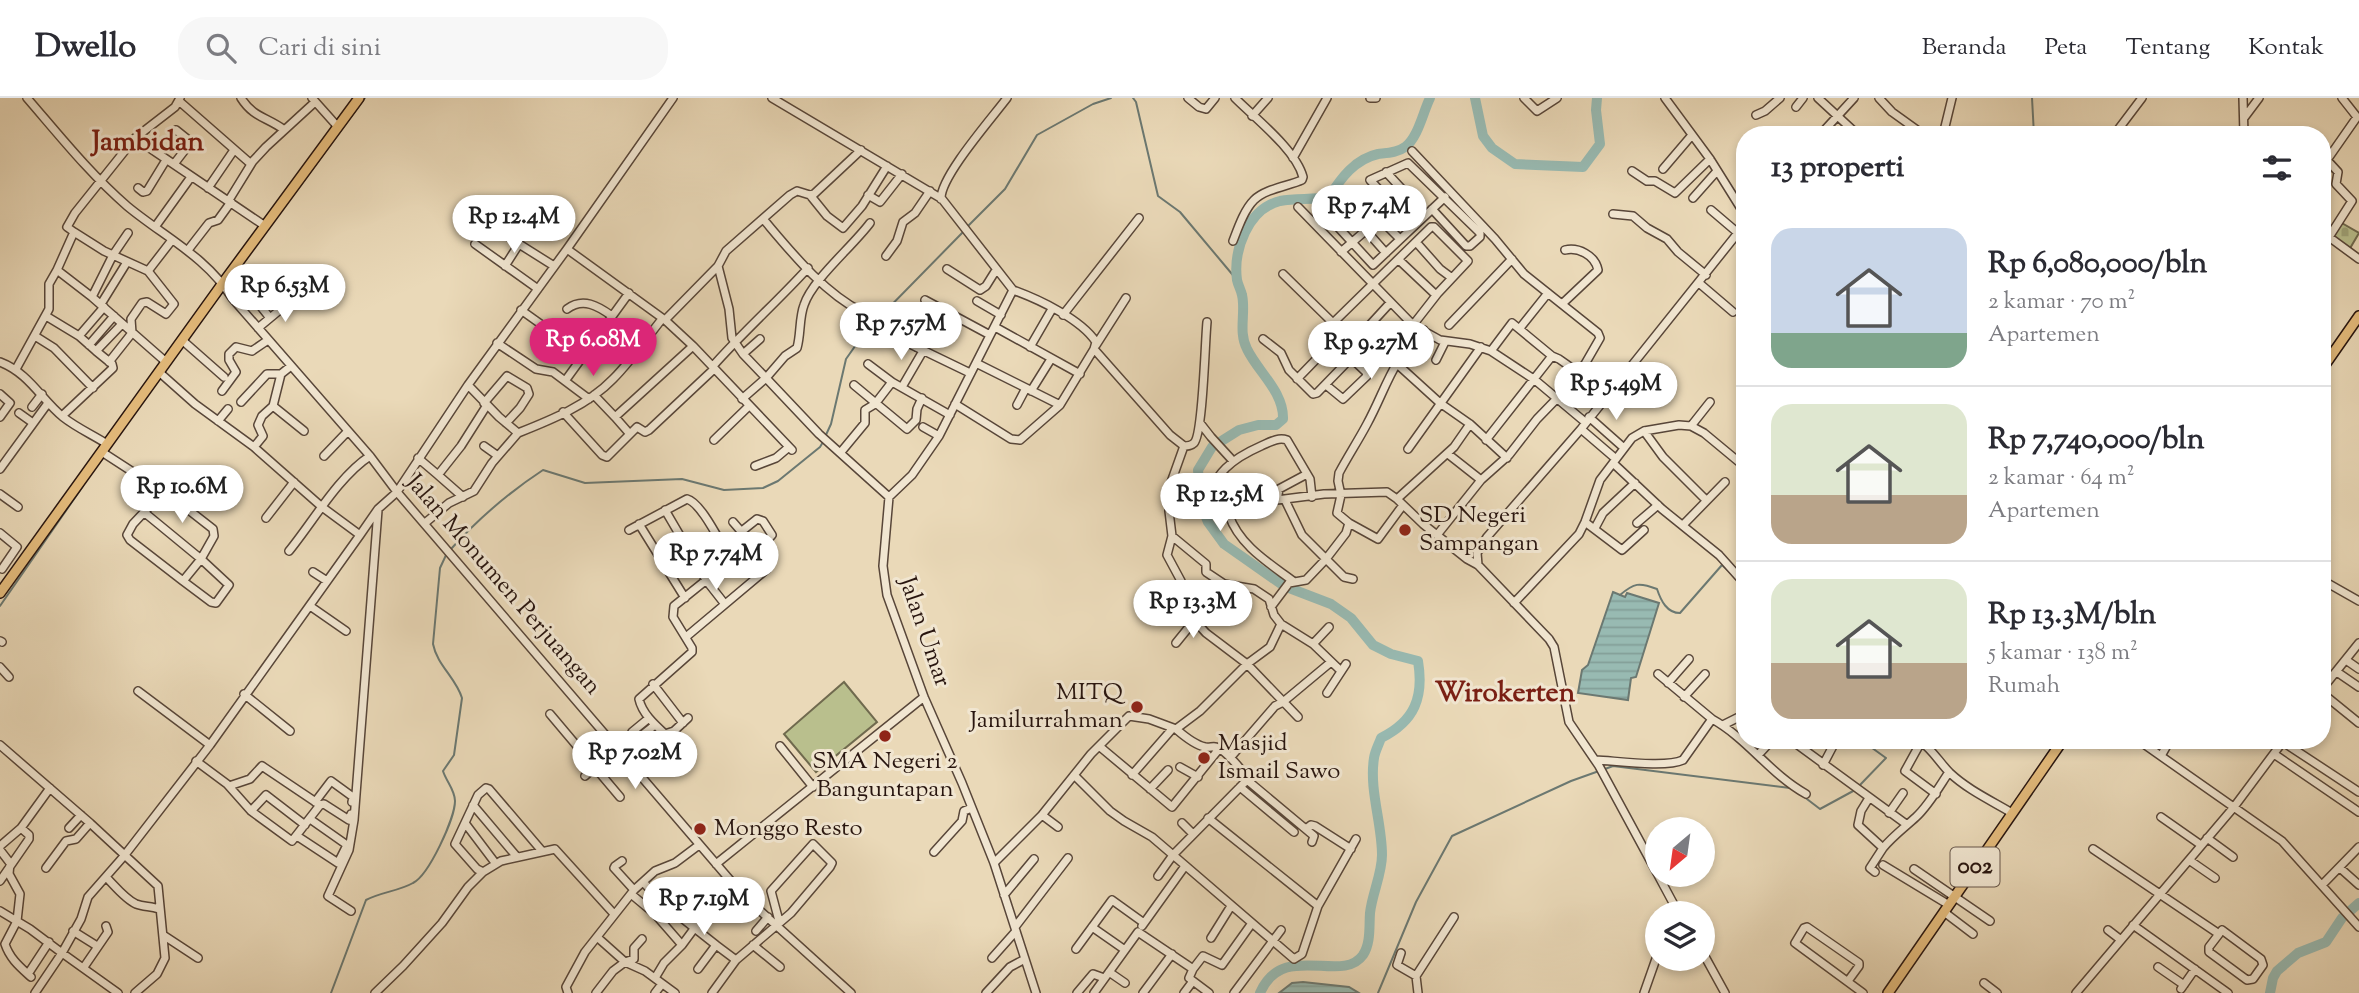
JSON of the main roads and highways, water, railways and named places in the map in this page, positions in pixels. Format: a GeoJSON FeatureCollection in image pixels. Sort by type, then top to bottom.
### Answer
{"type":"FeatureCollection","features":[{"type":"Feature","properties":{"kind":"main road"},"geometry":{"type":"LineString","coordinates":[[0,593],[359,98]]}},
{"type":"Feature","properties":{"kind":"main road"},"geometry":{"type":"LineString","coordinates":[[2331,356],[2359,316]]}},
{"type":"Feature","properties":{"kind":"main road","name":"002"},"geometry":{"type":"LineString","coordinates":[[1888,993],[2057,749]]}},
{"type":"Feature","properties":{"kind":"water"},"geometry":{"type":"Polygon","coordinates":[[[1613,592],[1625,597],[1627,593],[1659,603],[1636,677],[1631,678],[1628,700],[1578,693],[1582,670],[1588,665],[1613,592]]]}},
{"type":"Feature","properties":{"kind":"water"},"geometry":{"type":"Polygon","coordinates":[[[1292,983],[1349,987],[1359,993],[1279,993],[1292,983]]]}},
{"type":"Feature","properties":{"kind":"waterway"},"geometry":{"type":"LineString","coordinates":[[286,205],[365,98]]}},
{"type":"Feature","properties":{"kind":"waterway"},"geometry":{"type":"LineString","coordinates":[[968,226],[1005,189],[1037,135],[1093,104],[1111,98]]}},
{"type":"Feature","properties":{"kind":"waterway"},"geometry":{"type":"LineString","coordinates":[[1133,98],[1158,196],[1180,212],[1237,280]]}},
{"type":"Feature","properties":{"kind":"waterway"},"geometry":{"type":"LineString","coordinates":[[1260,993],[1270,977],[1283,969],[1297,966],[1341,966],[1353,963],[1366,950],[1371,906],[1382,855],[1373,782],[1375,755],[1381,738],[1409,716],[1418,697],[1420,674],[1418,661],[1391,654],[1373,645],[1351,618],[1331,604],[1284,586],[1224,544],[1208,522],[1201,505],[1198,470],[1212,447],[1239,430],[1258,425],[1276,425],[1283,419],[1275,391],[1244,342],[1243,302],[1236,268],[1240,244],[1251,222],[1269,205],[1286,200],[1329,197],[1344,176],[1362,160],[1405,147],[1417,131],[1430,98]]}},
{"type":"Feature","properties":{"kind":"waterway"},"geometry":{"type":"LineString","coordinates":[[1475,98],[1483,136],[1492,148],[1515,164],[1583,167],[1600,144],[1597,98]]}},
{"type":"Feature","properties":{"kind":"waterway"},"geometry":{"type":"LineString","coordinates":[[2032,98],[2034,126]]}},
{"type":"Feature","properties":{"kind":"waterway"},"geometry":{"type":"LineString","coordinates":[[825,437],[831,424],[846,359],[865,332],[965,230]]}},
{"type":"Feature","properties":{"kind":"waterway"},"geometry":{"type":"LineString","coordinates":[[451,549],[494,506],[543,470],[585,483],[682,479],[724,490],[763,488],[778,481],[823,442]]}},
{"type":"Feature","properties":{"kind":"waterway"},"geometry":{"type":"LineString","coordinates":[[0,606],[83,486]]}},
{"type":"Feature","properties":{"kind":"waterway"},"geometry":{"type":"LineString","coordinates":[[331,993],[366,900],[408,886],[419,878],[440,845],[454,809],[454,793],[443,771],[454,755],[462,698],[438,658],[433,644],[440,568],[447,553]]}},
{"type":"Feature","properties":{"kind":"waterway"},"geometry":{"type":"LineString","coordinates":[[1620,595],[1637,585],[1651,587],[1657,589],[1668,609],[1680,613],[1722,565],[1732,574]]}},
{"type":"Feature","properties":{"kind":"waterway"},"geometry":{"type":"LineString","coordinates":[[1859,786],[1886,758],[1874,749]]}},
{"type":"Feature","properties":{"kind":"waterway"},"geometry":{"type":"LineString","coordinates":[[1605,769],[1613,766],[1790,788]]}},
{"type":"Feature","properties":{"kind":"waterway"},"geometry":{"type":"LineString","coordinates":[[1378,993],[1416,902],[1452,836],[1571,781],[1599,771]]}},
{"type":"Feature","properties":{"kind":"waterway"},"geometry":{"type":"LineString","coordinates":[[1803,796],[1820,809],[1855,790]]}},
{"type":"Feature","properties":{"kind":"waterway"},"geometry":{"type":"LineString","coordinates":[[2270,993],[2277,971],[2298,953],[2326,942],[2342,918],[2359,903]]}},
{"type":"Feature","properties":{"kind":"place","name":"SD Negeri Sampangan"},"geometry":{"type":"Point","coordinates":[1405,530]}},
{"type":"Feature","properties":{"kind":"place","name":"MITQ Jamilurrahman"},"geometry":{"type":"Point","coordinates":[1137,707]}},
{"type":"Feature","properties":{"kind":"place","name":"SMA Negeri 2 Banguntapan"},"geometry":{"type":"Point","coordinates":[885,736]}},
{"type":"Feature","properties":{"kind":"place","name":"Masjid Ismail Sawo"},"geometry":{"type":"Point","coordinates":[1204,758]}},
{"type":"Feature","properties":{"kind":"place","name":"Monggo Resto"},"geometry":{"type":"Point","coordinates":[700,829]}},
{"type":"Feature","properties":{"kind":"district","name":"Jambidan"},"geometry":{"type":"Point","coordinates":[148,143]}},
{"type":"Feature","properties":{"kind":"district","name":"Wirokerten"},"geometry":{"type":"Point","coordinates":[1505,694]}}]}
